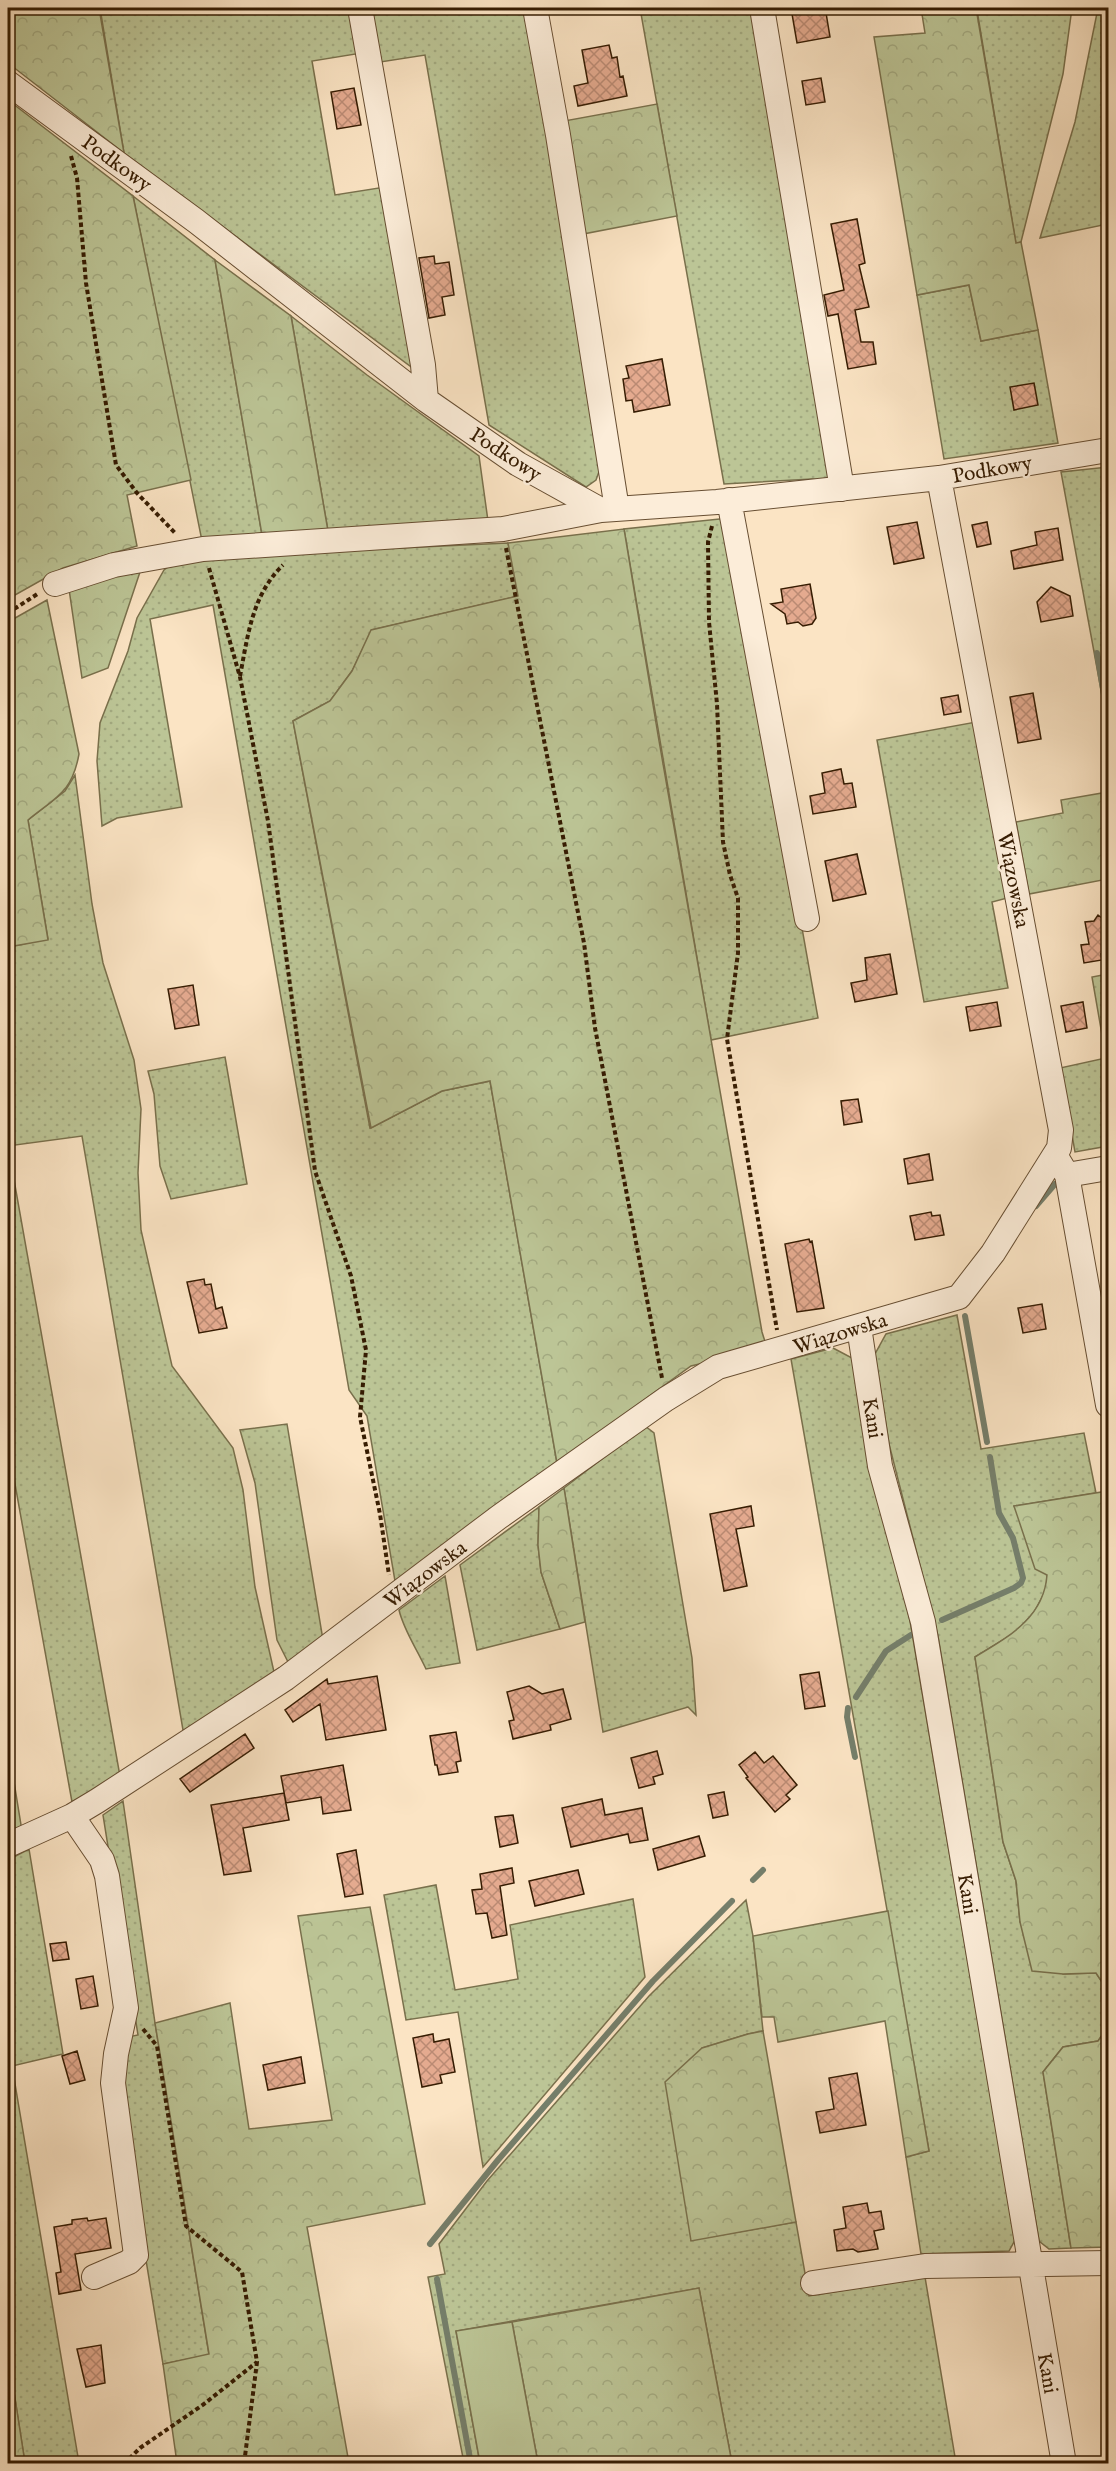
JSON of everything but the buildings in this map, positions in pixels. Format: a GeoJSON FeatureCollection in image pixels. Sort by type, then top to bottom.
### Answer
{"type":"FeatureCollection","features":[{"type":"Feature","properties":{"kind":"street"},"geometry":{"type":"LineString","coordinates":[[360,8],[423,365],[426,400]]}},
{"type":"Feature","properties":{"kind":"street"},"geometry":{"type":"LineString","coordinates":[[55,584],[114,565],[203,549],[503,529],[609,510],[560,147],[536,8]]}},
{"type":"Feature","properties":{"kind":"street"},"geometry":{"type":"LineString","coordinates":[[762,8],[842,489]]}},
{"type":"Feature","properties":{"kind":"street","name":"Podkowy"},"geometry":{"type":"LineString","coordinates":[[8,84],[196,221],[426,400],[518,464],[609,510],[723,501],[939,478],[1108,450]]}},
{"type":"Feature","properties":{"kind":"street","name":"Wiązowska"},"geometry":{"type":"LineString","coordinates":[[8,1845],[72,1816],[286,1678],[499,1517],[666,1399],[718,1367],[959,1297],[1061,1165],[1061,1130],[939,478]]}},
{"type":"Feature","properties":{"kind":"street"},"geometry":{"type":"LineString","coordinates":[[723,501],[807,919]]}},
{"type":"Feature","properties":{"kind":"street"},"geometry":{"type":"LineString","coordinates":[[1108,1168],[1061,1165],[1108,1404]]}},
{"type":"Feature","properties":{"kind":"street","name":"Kani"},"geometry":{"type":"LineString","coordinates":[[859,1327],[880,1466],[923,1622],[1064,2463]]}},
{"type":"Feature","properties":{"kind":"street"},"geometry":{"type":"LineString","coordinates":[[72,1816],[102,1860],[107,1876],[126,2008],[116,2054],[113,2083],[136,2256],[129,2262],[94,2277]]}},
{"type":"Feature","properties":{"kind":"street"},"geometry":{"type":"LineString","coordinates":[[813,2283],[925,2266],[1108,2263]]}},
{"type":"Feature","properties":{"kind":"path"},"geometry":{"type":"LineString","coordinates":[[61,123],[77,178],[86,284],[116,465],[136,493],[176,534],[203,549],[240,677],[268,822],[315,1170],[351,1276],[366,1350],[360,1417],[380,1514],[393,1599]]}},
{"type":"Feature","properties":{"kind":"path"},"geometry":{"type":"LineString","coordinates":[[723,501],[708,542],[710,622],[717,704],[723,842],[738,898],[738,953],[727,1039],[777,1327]]}},
{"type":"Feature","properties":{"kind":"path"},"geometry":{"type":"LineString","coordinates":[[503,529],[584,943],[595,1028],[666,1399]]}},
{"type":"Feature","properties":{"kind":"path"},"geometry":{"type":"LineString","coordinates":[[240,677],[251,615],[270,578],[307,542]]}},
{"type":"Feature","properties":{"kind":"path"},"geometry":{"type":"LineString","coordinates":[[8,613],[55,584]]}},
{"type":"Feature","properties":{"kind":"path"},"geometry":{"type":"LineString","coordinates":[[126,2008],[157,2046],[186,2226],[242,2272],[257,2362],[244,2463]]}},
{"type":"Feature","properties":{"kind":"path"},"geometry":{"type":"LineString","coordinates":[[124,2463],[140,2448],[204,2404],[257,2362]]}},
{"type":"Feature","properties":{"kind":"green space"},"geometry":{"type":"Polygon","coordinates":[[[8,8],[99,8],[124,153],[8,63],[8,8]]]}},
{"type":"Feature","properties":{"kind":"green space"},"geometry":{"type":"Polygon","coordinates":[[[100,8],[354,8],[362,53],[312,61],[335,195],[385,187],[418,372],[124,153],[100,8]]]}},
{"type":"Feature","properties":{"kind":"green space"},"geometry":{"type":"Polygon","coordinates":[[[365,8],[527,8],[600,469],[596,480],[586,487],[489,425],[425,55],[374,63],[365,8]]]}},
{"type":"Feature","properties":{"kind":"green space"},"geometry":{"type":"Polygon","coordinates":[[[640,8],[752,8],[833,482],[812,479],[724,484],[640,8]]]}},
{"type":"Feature","properties":{"kind":"green space"},"geometry":{"type":"Polygon","coordinates":[[[921,8],[976,8],[1016,243],[1021,242],[1038,330],[981,341],[969,285],[917,295],[874,37],[925,33],[921,8]]]}},
{"type":"Feature","properties":{"kind":"green space"},"geometry":{"type":"Polygon","coordinates":[[[1072,8],[1063,74],[1021,242],[1016,244],[977,10],[1072,8]]]}},
{"type":"Feature","properties":{"kind":"green space"},"geometry":{"type":"Polygon","coordinates":[[[1098,8],[1108,8],[1108,224],[1040,238],[1075,122],[1098,8]]]}},
{"type":"Feature","properties":{"kind":"green space"},"geometry":{"type":"Polygon","coordinates":[[[8,100],[133,196],[191,480],[127,495],[137,546],[63,568],[8,599],[8,100]]]}},
{"type":"Feature","properties":{"kind":"green space"},"geometry":{"type":"Polygon","coordinates":[[[657,104],[677,216],[583,234],[564,121],[657,104]]]}},
{"type":"Feature","properties":{"kind":"green space"},"geometry":{"type":"Polygon","coordinates":[[[133,196],[215,260],[262,535],[202,541],[133,196]]]}},
{"type":"Feature","properties":{"kind":"green space"},"geometry":{"type":"Polygon","coordinates":[[[215,260],[291,316],[328,531],[262,535],[215,260]]]}},
{"type":"Feature","properties":{"kind":"green space"},"geometry":{"type":"Polygon","coordinates":[[[969,285],[981,341],[1038,330],[1058,443],[944,459],[917,295],[969,285]]]}},
{"type":"Feature","properties":{"kind":"green space"},"geometry":{"type":"Polygon","coordinates":[[[291,316],[367,375],[479,456],[488,521],[328,531],[291,316]]]}},
{"type":"Feature","properties":{"kind":"green space"},"geometry":{"type":"Polygon","coordinates":[[[1108,467],[1108,728],[1061,472],[1108,467]]]}},
{"type":"Feature","properties":{"kind":"green space"},"geometry":{"type":"Polygon","coordinates":[[[729,518],[818,1018],[711,1040],[624,529],[729,518]]]}},
{"type":"Feature","properties":{"kind":"green space"},"geometry":{"type":"Polygon","coordinates":[[[624,529],[762,1332],[767,1348],[691,1366],[557,1463],[490,1081],[442,1091],[371,1128],[293,721],[330,701],[352,671],[371,630],[518,596],[508,543],[624,529]]]}},
{"type":"Feature","properties":{"kind":"green space"},"geometry":{"type":"Polygon","coordinates":[[[508,543],[519,596],[372,630],[352,671],[330,701],[293,721],[370,1128],[442,1091],[490,1081],[557,1463],[396,1587],[367,1416],[349,1390],[213,605],[150,619],[182,807],[117,818],[102,826],[97,761],[100,723],[128,651],[137,618],[164,570],[176,561],[205,557],[508,543]]]}},
{"type":"Feature","properties":{"kind":"green space"},"geometry":{"type":"Polygon","coordinates":[[[141,569],[108,668],[82,678],[69,589],[141,569]]]}},
{"type":"Feature","properties":{"kind":"green space"},"geometry":{"type":"Polygon","coordinates":[[[47,600],[79,754],[72,778],[67,786],[55,799],[28,820],[48,940],[8,947],[8,622],[47,600]]]}},
{"type":"Feature","properties":{"kind":"green space"},"geometry":{"type":"Polygon","coordinates":[[[976,722],[1011,897],[992,902],[1008,988],[924,1002],[877,740],[976,722]]]}},
{"type":"Feature","properties":{"kind":"green space"},"geometry":{"type":"Polygon","coordinates":[[[75,775],[92,904],[103,963],[134,1060],[141,1109],[138,1173],[141,1230],[172,1366],[233,1448],[243,1490],[255,1587],[274,1672],[184,1736],[82,1136],[8,1146],[8,947],[48,939],[28,820],[65,791],[75,775]]]}},
{"type":"Feature","properties":{"kind":"green space"},"geometry":{"type":"Polygon","coordinates":[[[1108,792],[1108,879],[1029,894],[1016,822],[1063,813],[1061,800],[1108,792]]]}},
{"type":"Feature","properties":{"kind":"green space"},"geometry":{"type":"Polygon","coordinates":[[[1108,974],[1108,1146],[1075,1152],[1060,1068],[1106,1058],[1092,977],[1108,974]]]}},
{"type":"Feature","properties":{"kind":"green space"},"geometry":{"type":"Polygon","coordinates":[[[225,1057],[247,1184],[171,1199],[160,1166],[154,1094],[148,1071],[225,1057]]]}},
{"type":"Feature","properties":{"kind":"green space"},"geometry":{"type":"Polygon","coordinates":[[[8,1146],[120,1776],[72,1802],[8,1445],[8,1146]]]}},
{"type":"Feature","properties":{"kind":"green space"},"geometry":{"type":"Polygon","coordinates":[[[957,1315],[981,1449],[1084,1433],[1096,1493],[1014,1506],[1047,1575],[1046,1590],[1034,1612],[1016,1632],[975,1657],[1003,1842],[1016,1881],[1020,1922],[1063,1974],[1096,1973],[1108,1991],[1108,2027],[1098,2041],[1063,2047],[1043,2072],[1071,2248],[1049,2249],[1039,2241],[938,1636],[889,1444],[875,1354],[886,1334],[957,1315]]]}},
{"type":"Feature","properties":{"kind":"green space"},"geometry":{"type":"Polygon","coordinates":[[[833,1348],[852,1358],[910,1621],[1015,2240],[1009,2251],[921,2254],[906,2157],[929,2151],[791,1359],[833,1348]]]}},
{"type":"Feature","properties":{"kind":"green space"},"geometry":{"type":"Polygon","coordinates":[[[287,1424],[323,1640],[289,1664],[277,1640],[255,1483],[240,1430],[287,1424]]]}},
{"type":"Feature","properties":{"kind":"green space"},"geometry":{"type":"Polygon","coordinates":[[[645,1426],[654,1433],[692,1658],[696,1715],[688,1707],[603,1732],[564,1488],[645,1426]]]}},
{"type":"Feature","properties":{"kind":"green space"},"geometry":{"type":"Polygon","coordinates":[[[564,1488],[585,1622],[560,1629],[541,1572],[538,1545],[539,1507],[564,1488]]]}},
{"type":"Feature","properties":{"kind":"green space"},"geometry":{"type":"Polygon","coordinates":[[[1108,1491],[1108,1991],[1096,1973],[1063,1974],[1032,1971],[1020,1922],[1016,1881],[1003,1842],[975,1657],[1022,1625],[1032,1615],[1044,1590],[1047,1575],[1035,1569],[1014,1506],[1108,1491]]]}},
{"type":"Feature","properties":{"kind":"green space"},"geometry":{"type":"Polygon","coordinates":[[[539,1507],[538,1545],[541,1572],[560,1629],[477,1650],[460,1565],[539,1507]]]}},
{"type":"Feature","properties":{"kind":"green space"},"geometry":{"type":"Polygon","coordinates":[[[445,1576],[460,1663],[426,1669],[407,1633],[399,1610],[445,1576]]]}},
{"type":"Feature","properties":{"kind":"green space"},"geometry":{"type":"Polygon","coordinates":[[[8,1745],[22,1831],[8,1837],[8,1745]]]}},
{"type":"Feature","properties":{"kind":"green space"},"geometry":{"type":"Polygon","coordinates":[[[123,1801],[155,2023],[209,2355],[163,2364],[128,2150],[123,2038],[138,2035],[103,1815],[123,1801]]]}},
{"type":"Feature","properties":{"kind":"green space"},"geometry":{"type":"Polygon","coordinates":[[[29,1849],[63,2054],[12,2066],[79,2463],[25,2463],[8,2353],[8,1860],[29,1849]]]}},
{"type":"Feature","properties":{"kind":"green space"},"geometry":{"type":"Polygon","coordinates":[[[436,1885],[455,1990],[518,1979],[510,1925],[633,1899],[645,1977],[483,2167],[458,2012],[406,2020],[384,1895],[436,1885]]]}},
{"type":"Feature","properties":{"kind":"green space"},"geometry":{"type":"Polygon","coordinates":[[[746,1900],[753,1936],[763,2031],[702,2048],[691,2240],[796,2222],[809,2296],[925,2277],[956,2463],[732,2463],[699,2288],[456,2331],[480,2463],[464,2463],[428,2277],[445,2274],[439,2244],[487,2181],[649,1996],[746,1900]]]}},
{"type":"Feature","properties":{"kind":"green space"},"geometry":{"type":"Polygon","coordinates":[[[370,1907],[425,2204],[307,2227],[349,2463],[177,2463],[163,2364],[209,2354],[155,2023],[230,2003],[249,2129],[332,2120],[298,1916],[370,1907]]]}},
{"type":"Feature","properties":{"kind":"green space"},"geometry":{"type":"Polygon","coordinates":[[[888,1911],[929,2151],[906,2157],[885,2021],[778,2042],[774,2017],[762,2017],[753,1936],[888,1911]]]}},
{"type":"Feature","properties":{"kind":"green space"},"geometry":{"type":"Polygon","coordinates":[[[1108,2027],[1108,2247],[1071,2248],[1043,2072],[1063,2047],[1098,2041],[1108,2027]]]}},
{"type":"Feature","properties":{"kind":"green space"},"geometry":{"type":"Polygon","coordinates":[[[763,2031],[796,2222],[691,2241],[665,2082],[702,2048],[763,2031]]]}},
{"type":"Feature","properties":{"kind":"green space"},"geometry":{"type":"Polygon","coordinates":[[[699,2288],[732,2463],[538,2463],[512,2322],[699,2288]]]}},
{"type":"Feature","properties":{"kind":"green space"},"geometry":{"type":"Polygon","coordinates":[[[512,2322],[538,2463],[480,2463],[456,2331],[512,2322]]]}},
{"type":"Feature","properties":{"kind":"green space"},"geometry":{"type":"Polygon","coordinates":[[[8,2353],[25,2463],[8,2463],[8,2353]]]}},
{"type":"Feature","properties":{"kind":"waterway"},"geometry":{"type":"LineString","coordinates":[[1097,653],[1108,719]]}},
{"type":"Feature","properties":{"kind":"waterway"},"geometry":{"type":"LineString","coordinates":[[1036,1206],[1055,1184]]}},
{"type":"Feature","properties":{"kind":"waterway"},"geometry":{"type":"LineString","coordinates":[[965,1316],[987,1442]]}},
{"type":"Feature","properties":{"kind":"waterway"},"geometry":{"type":"LineString","coordinates":[[942,1620],[1014,1588],[1021,1583],[1023,1578],[1013,1538],[999,1513],[990,1457]]}},
{"type":"Feature","properties":{"kind":"waterway"},"geometry":{"type":"LineString","coordinates":[[856,1697],[886,1651],[911,1635]]}},
{"type":"Feature","properties":{"kind":"waterway"},"geometry":{"type":"LineString","coordinates":[[848,1708],[847,1717],[855,1757]]}},
{"type":"Feature","properties":{"kind":"waterway"},"geometry":{"type":"LineString","coordinates":[[753,1880],[763,1870]]}},
{"type":"Feature","properties":{"kind":"waterway"},"geometry":{"type":"LineString","coordinates":[[430,2244],[498,2160],[653,1981],[732,1901]]}},
{"type":"Feature","properties":{"kind":"waterway"},"geometry":{"type":"LineString","coordinates":[[437,2279],[471,2464]]}}]}
